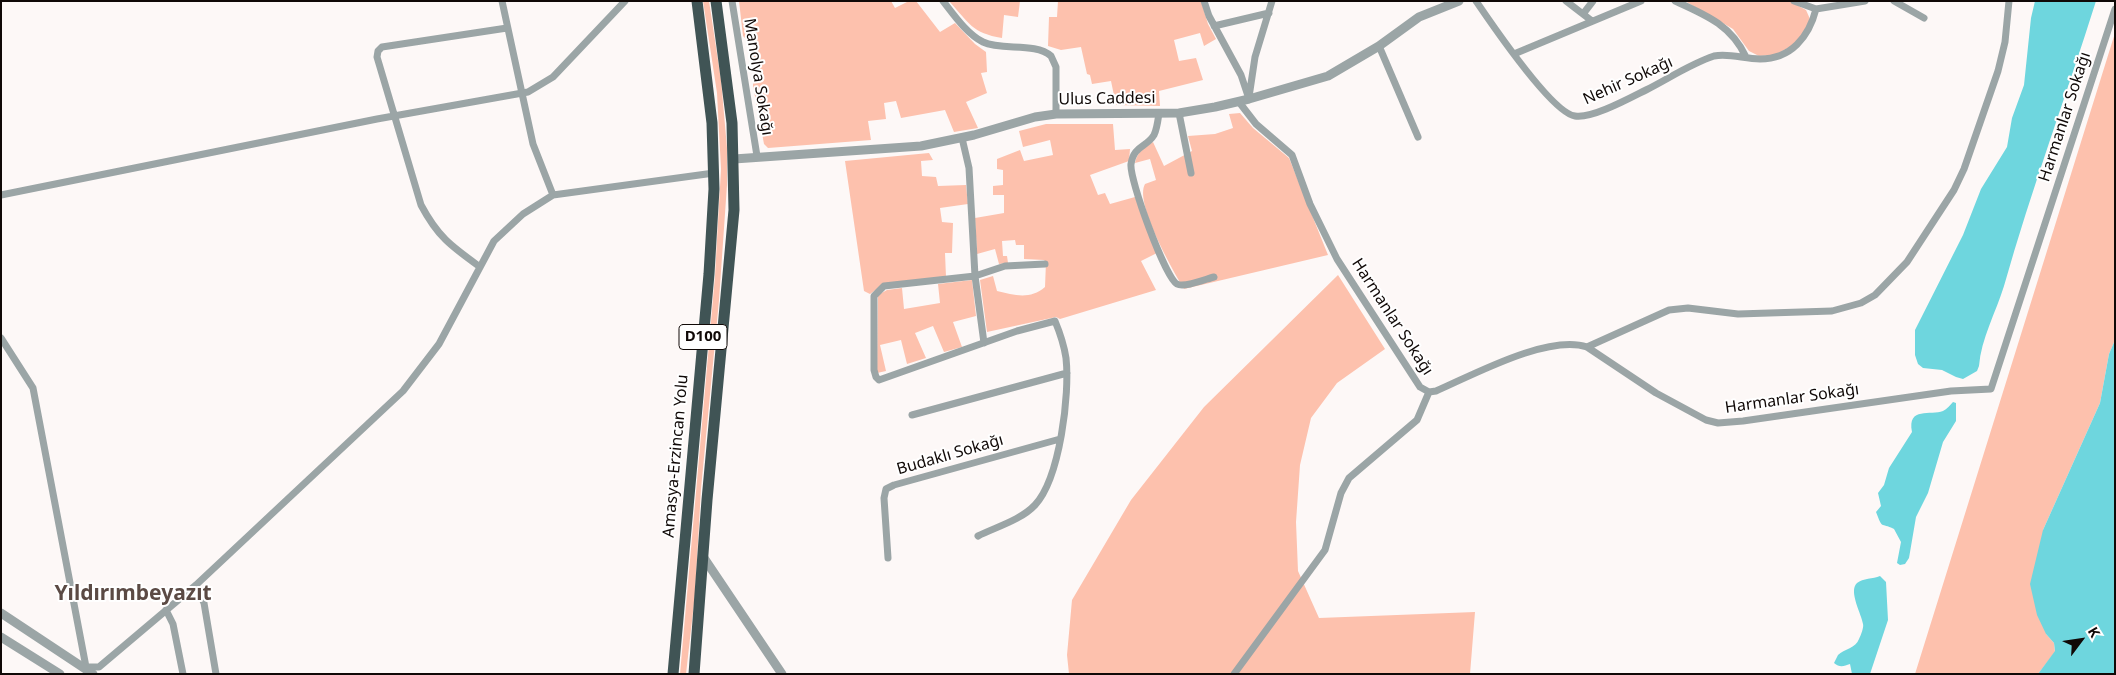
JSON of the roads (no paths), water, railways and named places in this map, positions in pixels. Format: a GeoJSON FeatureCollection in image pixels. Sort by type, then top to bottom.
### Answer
{"type":"FeatureCollection","features":[{"type":"Feature","properties":{"kind":"highway","name":"Amasya-Erzincan Yolu"},"geometry":{"type":"LineString","coordinates":[[673,674],[709,274],[714,173],[712,123],[697,1]]}},
{"type":"Feature","properties":{"kind":"highway","name":"D100"},"geometry":{"type":"LineString","coordinates":[[694,674],[730,253],[734,159],[731,114],[716,1]]}},
{"type":"Feature","properties":{"kind":"street"},"geometry":{"type":"LineString","coordinates":[[502,1],[533,144],[552,195]]}},
{"type":"Feature","properties":{"kind":"street"},"geometry":{"type":"LineString","coordinates":[[1,195],[393,116],[528,92],[553,77],[625,1]]}},
{"type":"Feature","properties":{"kind":"street","name":"Manolya Sokağı"},"geometry":{"type":"LineString","coordinates":[[732,1],[757,156]]}},
{"type":"Feature","properties":{"kind":"street"},"geometry":{"type":"LineString","coordinates":[[942,1],[966,29],[981,41],[997,46],[1042,51],[1051,56],[1056,67],[1056,114]]}},
{"type":"Feature","properties":{"kind":"street"},"geometry":{"type":"LineString","coordinates":[[1204,1],[1214,26],[1241,75],[1249,99]]}},
{"type":"Feature","properties":{"kind":"street"},"geometry":{"type":"LineString","coordinates":[[1249,99],[1255,57],[1272,1]]}},
{"type":"Feature","properties":{"kind":"street","name":"Ulus Caddesi"},"geometry":{"type":"LineString","coordinates":[[734,159],[757,156],[904,148],[962,138],[1035,117],[1056,114],[1179,113],[1239,102],[1328,76],[1379,46],[1420,17],[1459,1]]}},
{"type":"Feature","properties":{"kind":"street","name":"Nehir Sokağı"},"geometry":{"type":"LineString","coordinates":[[1476,1],[1514,54],[1556,104],[1570,115],[1576,117],[1588,115],[1624,100],[1706,58],[1722,55],[1761,59],[1772,58],[1790,52],[1809,29],[1816,9]]}},
{"type":"Feature","properties":{"kind":"street"},"geometry":{"type":"LineString","coordinates":[[1566,1],[1592,21]]}},
{"type":"Feature","properties":{"kind":"street"},"geometry":{"type":"LineString","coordinates":[[1583,14],[1594,1]]}},
{"type":"Feature","properties":{"kind":"street"},"geometry":{"type":"LineString","coordinates":[[1514,54],[1641,1]]}},
{"type":"Feature","properties":{"kind":"street"},"geometry":{"type":"LineString","coordinates":[[1675,1],[1712,19],[1729,31],[1737,39],[1746,57]]}},
{"type":"Feature","properties":{"kind":"street"},"geometry":{"type":"LineString","coordinates":[[1794,1],[1816,9],[1866,1]]}},
{"type":"Feature","properties":{"kind":"street"},"geometry":{"type":"LineString","coordinates":[[1894,1],[1924,18]]}},
{"type":"Feature","properties":{"kind":"street"},"geometry":{"type":"LineString","coordinates":[[1586,347],[1669,310],[1688,308],[1738,314],[1832,311],[1861,303],[1875,294],[1907,262],[1954,190],[1998,71],[2006,42],[2009,1]]}},
{"type":"Feature","properties":{"kind":"street","name":"Harmanlar Sokağı"},"geometry":{"type":"LineString","coordinates":[[1239,102],[1256,124],[1292,154],[1310,204],[1341,265],[1420,387],[1429,392],[1536,350],[1576,344],[1586,347],[1656,393],[1706,420],[1718,423],[1743,421],[1952,390],[1992,389],[2115,9]]}},
{"type":"Feature","properties":{"kind":"street"},"geometry":{"type":"LineString","coordinates":[[1214,26],[1269,13]]}},
{"type":"Feature","properties":{"kind":"street"},"geometry":{"type":"LineString","coordinates":[[480,267],[452,247],[433,228],[420,206],[377,57],[378,51],[382,47],[507,28]]}},
{"type":"Feature","properties":{"kind":"street"},"geometry":{"type":"LineString","coordinates":[[1379,46],[1418,137]]}},
{"type":"Feature","properties":{"kind":"street"},"geometry":{"type":"LineString","coordinates":[[1159,113],[1155,132],[1150,139],[1137,149],[1131,163],[1143,211],[1159,251],[1175,282],[1180,285],[1186,285],[1214,277]]}},
{"type":"Feature","properties":{"kind":"street"},"geometry":{"type":"LineString","coordinates":[[1179,113],[1191,173]]}},
{"type":"Feature","properties":{"kind":"street"},"geometry":{"type":"LineString","coordinates":[[962,138],[969,168],[976,276],[984,343]]}},
{"type":"Feature","properties":{"kind":"street"},"geometry":{"type":"LineString","coordinates":[[89,671],[99,667],[196,585],[403,391],[439,344],[494,241],[522,214],[552,195],[714,173]]}},
{"type":"Feature","properties":{"kind":"street"},"geometry":{"type":"LineString","coordinates":[[978,536],[1013,520],[1033,507],[1041,498],[1053,473],[1058,455],[1067,373],[1066,356],[1056,321],[1017,331],[879,380],[876,377],[874,296],[884,286],[894,284],[976,276],[1005,266],[1045,264]]}},
{"type":"Feature","properties":{"kind":"street"},"geometry":{"type":"LineString","coordinates":[[1,338],[33,388],[89,671]]}},
{"type":"Feature","properties":{"kind":"street"},"geometry":{"type":"LineString","coordinates":[[912,415],[1067,373]]}},
{"type":"Feature","properties":{"kind":"street"},"geometry":{"type":"LineString","coordinates":[[1234,674],[1325,550],[1341,493],[1349,478],[1417,420],[1429,392]]}},
{"type":"Feature","properties":{"kind":"street","name":"Budaklı Sokağı"},"geometry":{"type":"LineString","coordinates":[[888,558],[884,498],[886,489],[894,485],[1060,439]]}},
{"type":"Feature","properties":{"kind":"street"},"geometry":{"type":"LineString","coordinates":[[704,558],[782,674]]}},
{"type":"Feature","properties":{"kind":"street"},"geometry":{"type":"LineString","coordinates":[[196,585],[204,603],[216,674]]}},
{"type":"Feature","properties":{"kind":"street"},"geometry":{"type":"LineString","coordinates":[[166,610],[173,624],[183,674]]}},
{"type":"Feature","properties":{"kind":"street"},"geometry":{"type":"LineString","coordinates":[[1,613],[89,671]]}},
{"type":"Feature","properties":{"kind":"street"},"geometry":{"type":"LineString","coordinates":[[1,637],[60,674]]}},
{"type":"Feature","properties":{"kind":"water"},"geometry":{"type":"Polygon","coordinates":[[[2035,1],[2096,1],[2004,286],[1986,336],[1979,366],[1977,371],[1963,379],[1942,370],[1923,368],[1918,364],[1915,355],[1915,330],[1963,235],[1981,189],[2007,147],[2012,118],[2024,85],[2031,18],[2035,1]]]}},
{"type":"Feature","properties":{"kind":"water"},"geometry":{"type":"Polygon","coordinates":[[[2115,340],[2115,674],[2038,674],[2055,651],[2054,643],[2046,634],[2037,615],[2030,584],[2043,530],[2100,403],[2109,354],[2115,340]]]}},
{"type":"Feature","properties":{"kind":"water"},"geometry":{"type":"Polygon","coordinates":[[[1953,402],[1956,403],[1956,421],[1943,442],[1928,493],[1916,517],[1909,558],[1905,564],[1900,565],[1897,563],[1901,542],[1894,529],[1882,525],[1880,521],[1876,512],[1881,506],[1878,493],[1884,485],[1889,468],[1912,432],[1911,424],[1913,418],[1916,415],[1943,411],[1953,402]]]}},
{"type":"Feature","properties":{"kind":"water"},"geometry":{"type":"Polygon","coordinates":[[[1880,576],[1886,582],[1888,620],[1870,674],[1852,674],[1850,664],[1840,666],[1834,663],[1838,655],[1857,642],[1863,629],[1854,592],[1855,587],[1862,580],[1880,576]]]}},
{"type":"Feature","properties":{"kind":"district","name":"Yıldırımbeyazıt"},"geometry":{"type":"Point","coordinates":[133,594]}}]}
